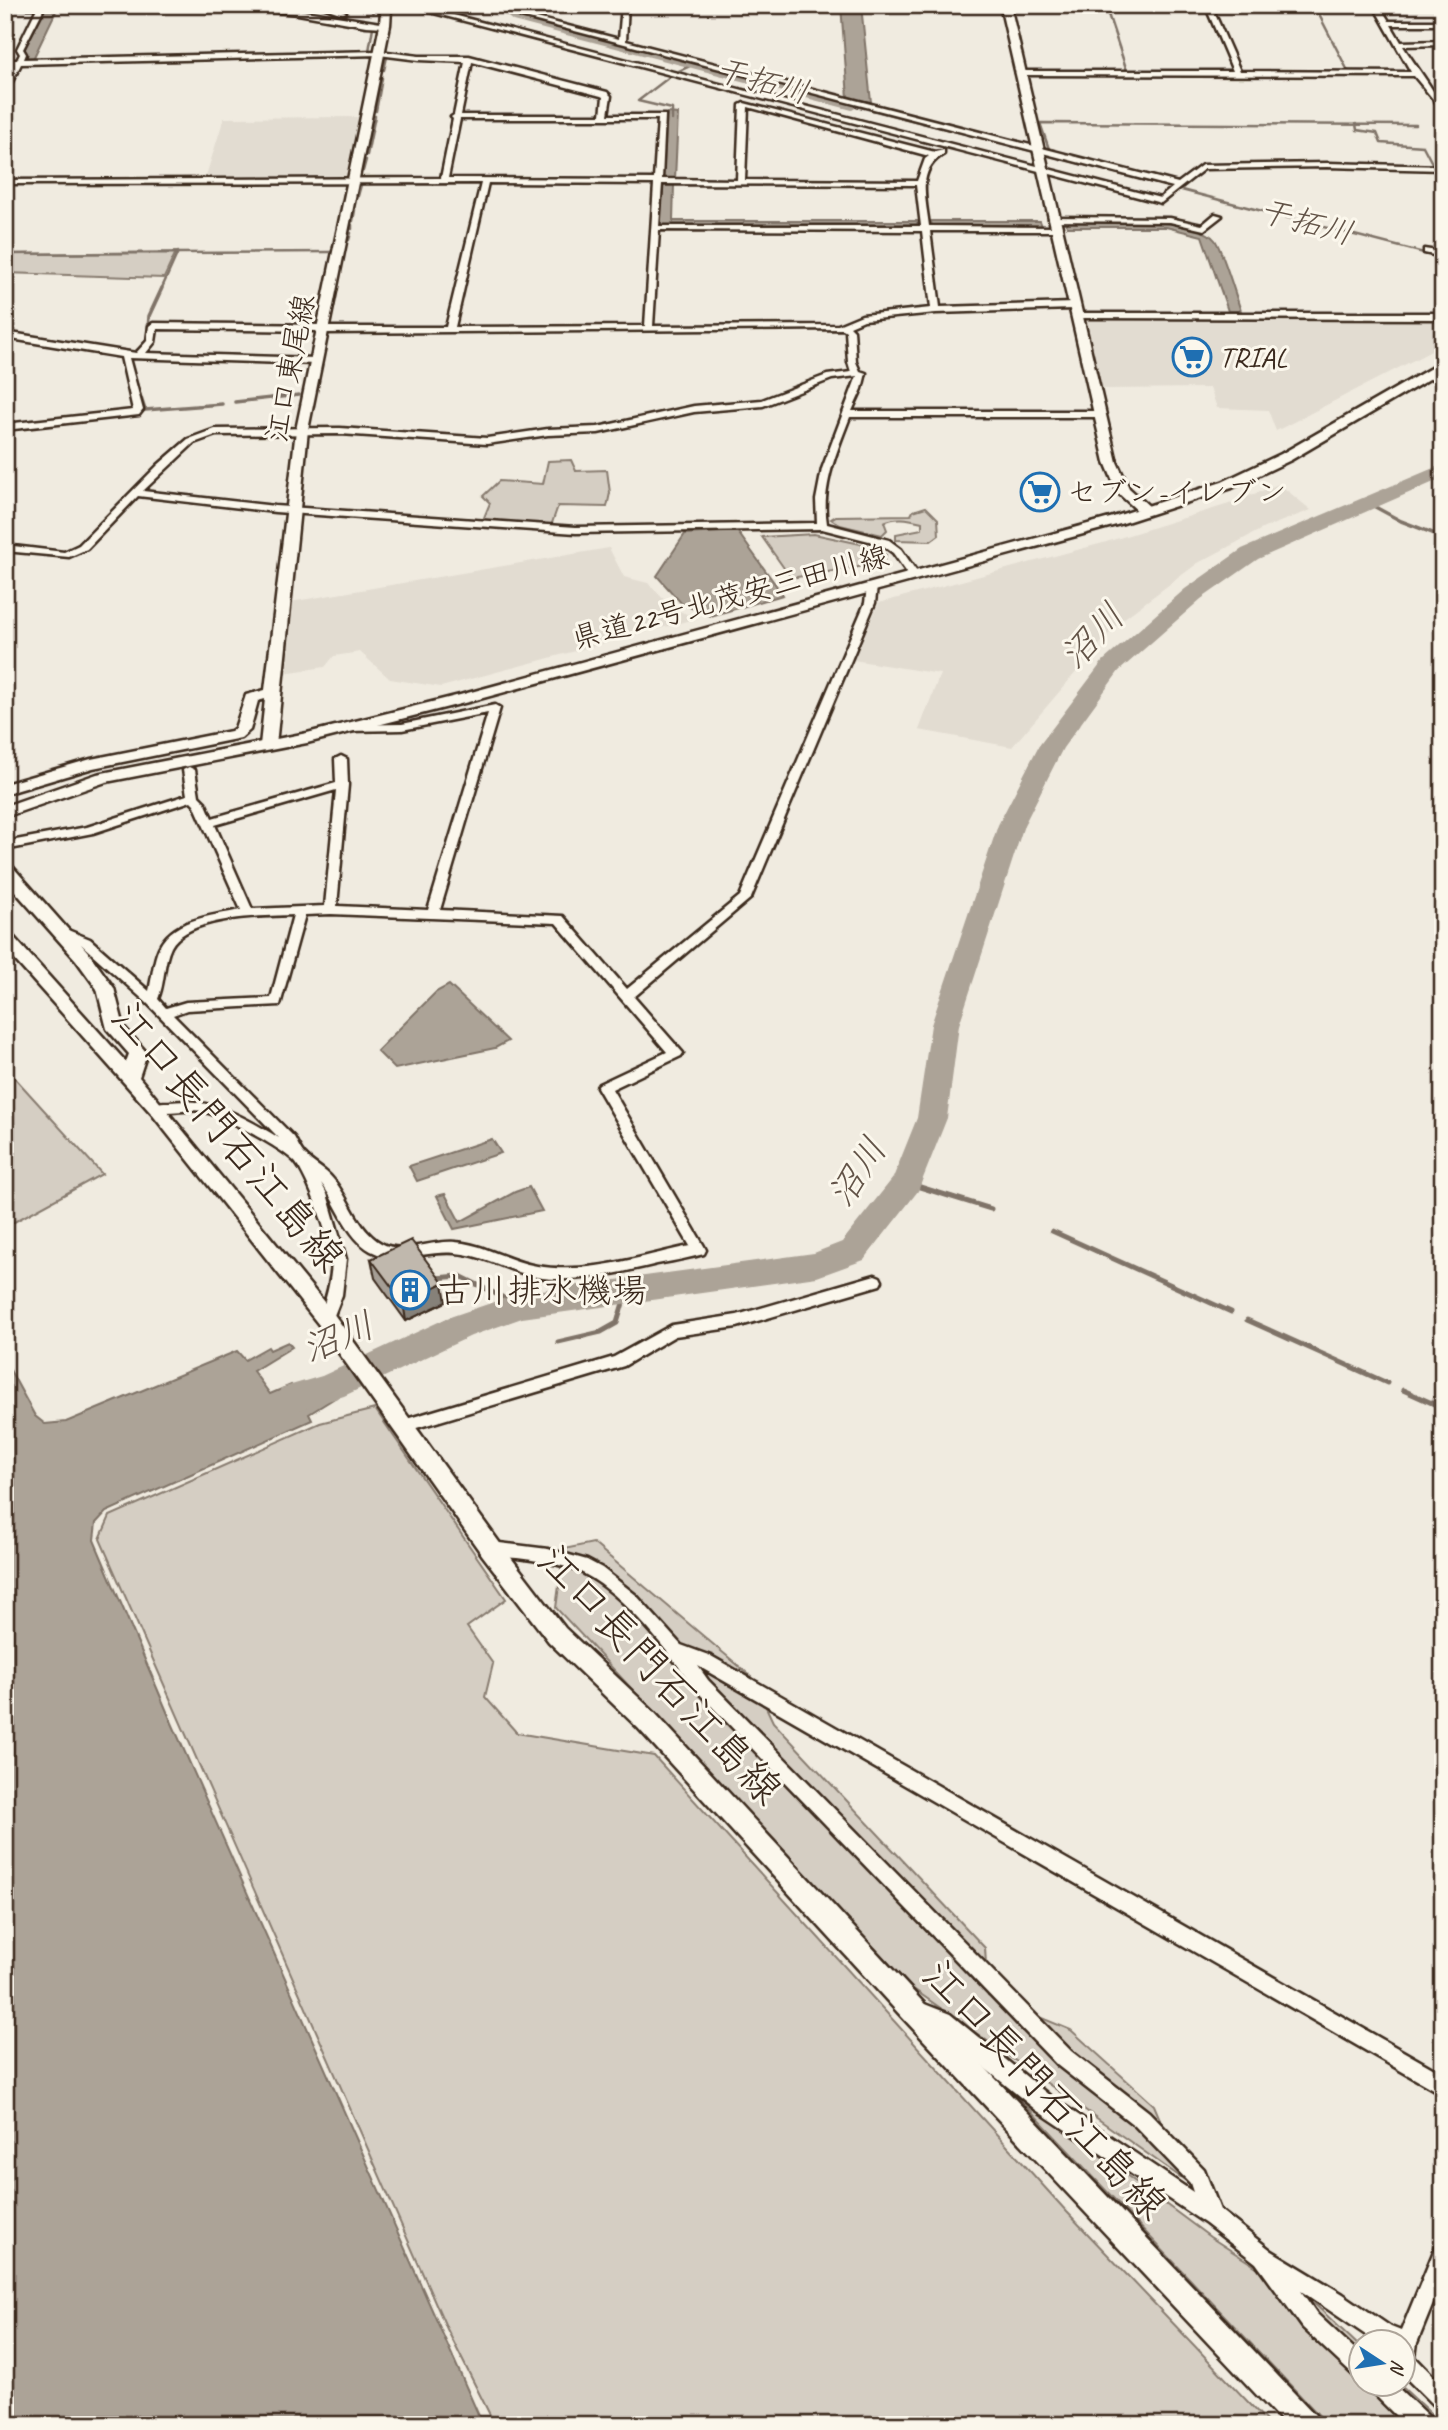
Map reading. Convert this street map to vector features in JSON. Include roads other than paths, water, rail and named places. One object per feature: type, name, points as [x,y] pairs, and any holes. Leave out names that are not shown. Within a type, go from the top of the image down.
[{"type":"main road","points":[[1004,5],[1111,462],[1123,490],[1145,510]]},
{"type":"main road","name":"江口東尾線","points":[[268,745],[302,430],[354,181],[384,15]]},
{"type":"main road","name":"県道22号北茂安三田川線","points":[[5,812],[103,778],[347,728],[872,587],[1227,485],[1286,457],[1443,365]]},
{"type":"main road","points":[[5,789],[109,758],[185,748],[241,732],[251,698],[272,692]]},
{"type":"main road","points":[[5,869],[106,988],[116,1029],[138,1053],[130,1078]]},
{"type":"main road","name":"江口長門石江島線","points":[[5,938],[158,1108],[326,1319],[556,1635],[646,1720],[911,2008],[1305,2425]]},
{"type":"street","points":[[5,6],[220,5],[298,12],[366,24],[384,15]]},
{"type":"street","points":[[319,5],[349,14],[384,15]]},
{"type":"street","points":[[406,5],[1161,201],[1202,167],[1327,164],[1443,167]]},
{"type":"street","points":[[508,5],[523,16],[1038,149],[1176,188]]},
{"type":"street","points":[[622,42],[625,5]]},
{"type":"street","points":[[1208,5],[1238,74]]},
{"type":"street","points":[[1376,5],[1416,75],[1443,109]]},
{"type":"street","points":[[5,88],[23,54],[20,49],[40,7]]},
{"type":"street","points":[[1385,23],[1443,23]]},
{"type":"street","points":[[1398,44],[1443,43]]},
{"type":"street","points":[[5,62],[379,54],[419,58],[469,58],[604,94],[607,96],[604,117]]},
{"type":"street","points":[[444,181],[469,58]]},
{"type":"street","points":[[1020,73],[1416,75]]},
{"type":"street","points":[[741,182],[744,105],[747,104],[936,155]]},
{"type":"street","points":[[455,117],[662,117],[649,328]]},
{"type":"street","points":[[936,310],[920,183],[929,159],[951,146]]},
{"type":"street","points":[[450,328],[458,285],[473,244],[485,181]]},
{"type":"street","points":[[5,183],[920,183]]},
{"type":"street","points":[[655,229],[925,229],[1170,220],[1204,228],[1218,216]]},
{"type":"street","points":[[1427,251],[1443,255]]},
{"type":"street","points":[[138,356],[151,342],[153,326],[323,329],[845,327],[862,318],[936,310],[1443,316]]},
{"type":"street","points":[[845,327],[850,330],[852,362],[856,372]]},
{"type":"street","points":[[5,335],[138,356],[317,361]]},
{"type":"street","points":[[5,427],[136,412],[138,410],[124,359],[126,355]]},
{"type":"street","points":[[5,548],[56,555],[72,553],[83,547],[191,441],[204,435],[302,430],[466,441],[598,429],[694,410],[763,403],[830,377],[862,373],[822,489],[819,517],[822,526]]},
{"type":"street","points":[[846,414],[1099,414]]},
{"type":"street","points":[[136,493],[224,504],[576,530],[822,526],[885,542],[897,551],[914,575]]},
{"type":"street","points":[[627,996],[745,898],[870,603],[872,587]]},
{"type":"street","points":[[347,728],[402,727],[495,708],[433,913]]},
{"type":"street","points":[[331,910],[342,785],[341,759]]},
{"type":"street","points":[[189,771],[193,796],[200,802],[248,913]]},
{"type":"street","points":[[208,823],[342,785]]},
{"type":"street","points":[[5,846],[89,830],[193,796]]},
{"type":"street","points":[[150,1000],[155,992],[164,949],[171,937],[182,929],[248,913],[331,910],[559,919],[676,1053],[604,1087],[699,1250],[577,1273],[548,1273],[519,1268],[470,1249],[449,1247],[400,1253],[379,1249],[365,1240],[326,1180],[299,1159],[223,1113],[182,1105],[158,1108]]},
{"type":"street","points":[[164,1013],[186,1006],[276,1002],[300,912]]},
{"type":"street","points":[[57,929],[86,942],[150,1000],[289,1140],[320,1194],[339,1259],[335,1295],[326,1319]]},
{"type":"street","points":[[403,1426],[619,1362],[672,1331],[737,1321],[875,1281]]},
{"type":"street","points":[[491,1549],[552,1556],[583,1566],[608,1582],[679,1651],[702,1685],[1064,2058],[1142,2119],[1197,2176],[1213,2217]]},
{"type":"street","points":[[679,1651],[705,1661],[1443,2085]]},
{"type":"street","points":[[911,2008],[943,2021],[1043,2103],[1213,2217],[1264,2256],[1374,2328]]},
{"type":"street","points":[[1413,2328],[1443,2253]]},
{"type":"street","points":[[1264,2256],[1311,2321],[1346,2355]]},
{"type":"street","points":[[1416,2373],[1443,2401]]},
{"type":"street","points":[[1392,2398],[1421,2425]]},
{"type":"waterway","points":[[361,5],[369,7],[373,13]]},
{"type":"waterway","name":"干拓川","points":[[499,5],[518,18],[852,105]]},
{"type":"waterway","points":[[1105,5],[1127,71]]},
{"type":"waterway","points":[[1314,5],[1348,71]]},
{"type":"waterway","points":[[369,51],[373,27]]},
{"type":"waterway","points":[[384,70],[387,57]]},
{"type":"waterway","points":[[677,72],[694,64]]},
{"type":"waterway","points":[[672,75],[638,101],[672,109],[672,120]]},
{"type":"waterway","points":[[376,111],[382,78]]},
{"type":"waterway","name":"干拓川","points":[[852,105],[1028,150]]},
{"type":"waterway","points":[[367,155],[375,116]]},
{"type":"waterway","points":[[1049,149],[1040,123],[1356,125]]},
{"type":"waterway","points":[[1356,125],[1416,125]]},
{"type":"waterway","points":[[1356,125],[1357,130],[1377,133],[1381,143],[1423,146],[1433,165],[1443,165]]},
{"type":"waterway","name":"干拓川","points":[[1047,155],[1443,258]]},
{"type":"waterway","points":[[363,171],[366,160]]},
{"type":"waterway","points":[[358,196],[361,185]]},
{"type":"waterway","points":[[353,221],[355,210]]},
{"type":"waterway","points":[[349,240],[351,233]]},
{"type":"waterway","points":[[178,253],[331,252]]},
{"type":"waterway","points":[[5,254],[178,253]]},
{"type":"waterway","points":[[161,290],[178,253]]},
{"type":"waterway","points":[[147,342],[149,316],[162,288]]},
{"type":"waterway","points":[[133,354],[141,347]]},
{"type":"waterway","points":[[131,367],[145,410],[222,404]]},
{"type":"waterway","points":[[235,402],[299,395]]},
{"type":"waterway","name":"沼川","points":[[293,1398],[332,1386],[459,1327],[520,1306],[817,1265],[853,1251],[907,1183],[932,1118],[945,1025],[1011,825],[1051,747],[1111,666],[1193,594],[1250,554],[1443,470]]},
{"type":"waterway","points":[[1366,502],[1401,521],[1443,537]]},
{"type":"waterway","points":[[907,1183],[991,1209]]},
{"type":"waterway","points":[[1052,1231],[1231,1312]]},
{"type":"waterway","points":[[435,1278],[460,1276],[520,1306]]},
{"type":"waterway","points":[[558,1342],[601,1332],[617,1323],[626,1293]]},
{"type":"waterway","points":[[1247,1320],[1387,1383]]},
{"type":"waterway","points":[[1403,1390],[1443,1408]]},
{"type":"place","name":"TRIAL","points":[[1192,357]]},
{"type":"place","name":"セブン-イレブン","points":[[1040,492]]},
{"type":"place","name":"古川排水機場","points":[[410,1290]]}]
